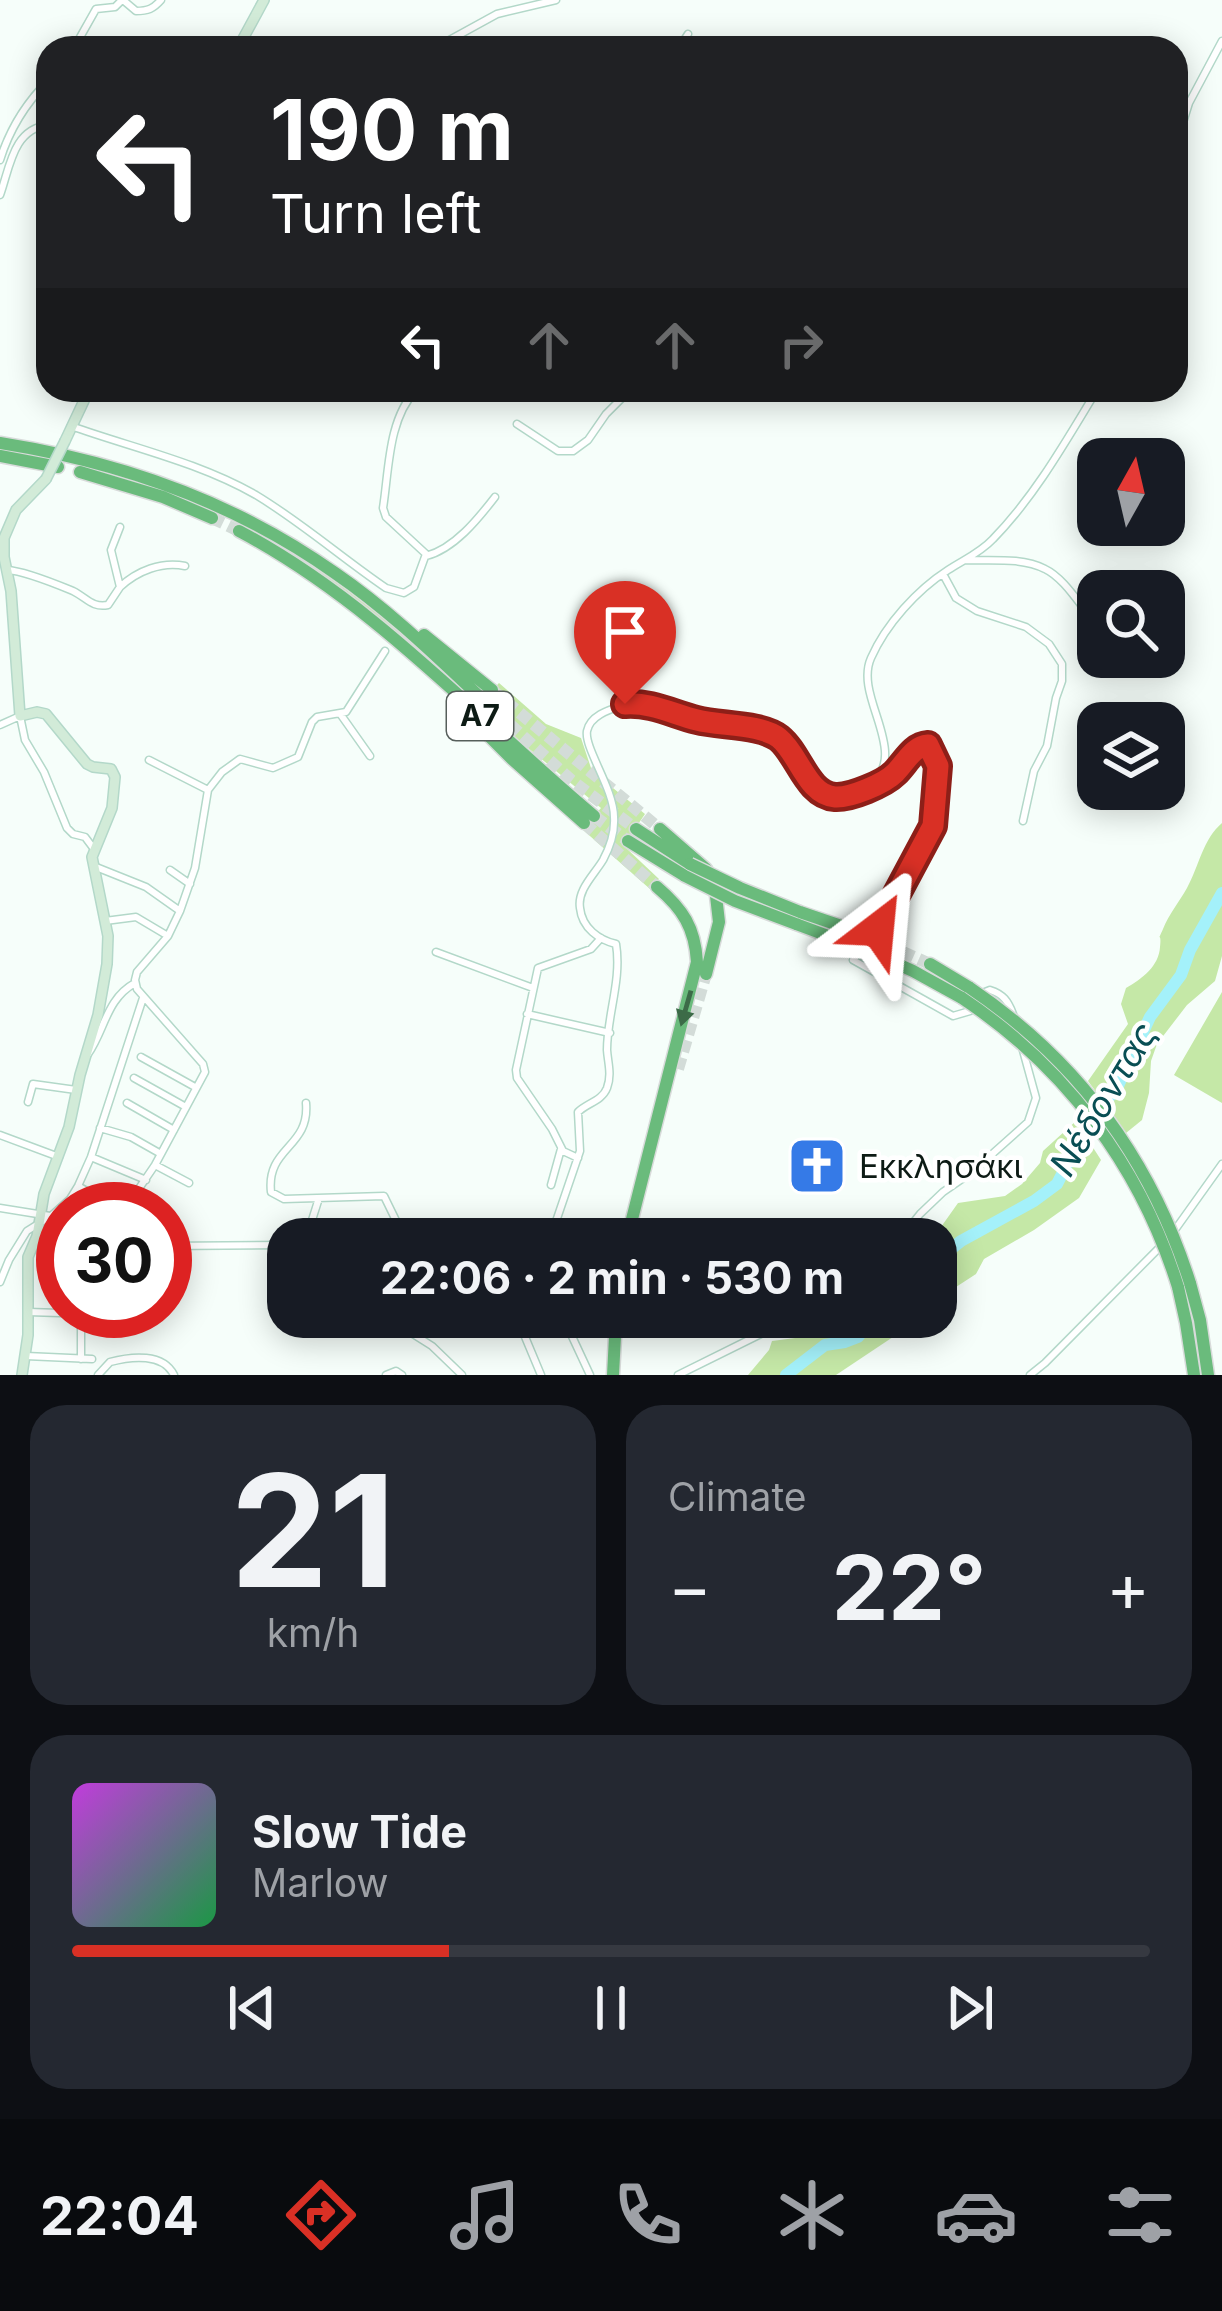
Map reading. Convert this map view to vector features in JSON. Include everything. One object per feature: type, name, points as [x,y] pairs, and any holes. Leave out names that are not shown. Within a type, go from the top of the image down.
[{"type":"highway","name":"Α7","points":[[0,443],[98,463],[195,496],[290,544],[354,586],[488,695]]},
{"type":"highway","points":[[0,456],[58,467]]},
{"type":"highway","points":[[80,472],[163,497],[212,518]]},
{"type":"highway","points":[[239,531],[368,614],[512,759],[589,819]]},
{"type":"highway","points":[[661,829],[700,863],[715,884],[719,922],[706,974]]},
{"type":"highway","points":[[632,835],[688,870],[740,888],[839,940]]},
{"type":"highway","points":[[632,1218],[697,962],[686,915],[657,887]]},
{"type":"highway","points":[[798,918],[853,931]]},
{"type":"highway","points":[[873,953],[966,993]]},
{"type":"highway","points":[[930,964],[1030,1051],[1101,1130],[1144,1202],[1200,1320],[1208,1375]]},
{"type":"highway","points":[[648,1152],[678,1069]]},
{"type":"highway","points":[[1184,1285],[1194,1375]]},
{"type":"highway","points":[[610,1375],[615,1338]]},
{"type":"street","points":[[81,36],[96,9],[115,7],[123,0],[136,11],[150,10],[161,0]]},
{"type":"street","points":[[245,36],[265,0]]},
{"type":"street","points":[[457,36],[496,14],[556,0]]},
{"type":"street","points":[[1188,106],[1222,41]]},
{"type":"street","points":[[0,160],[17,118],[36,93]]},
{"type":"street","points":[[0,195],[20,142],[36,126]]},
{"type":"street","points":[[83,402],[46,479],[11,519],[3,548],[25,740],[67,828],[85,837],[94,849]]},
{"type":"street","points":[[406,402],[398,419],[383,508],[386,518],[426,556]]},
{"type":"street","points":[[517,424],[558,451],[573,451],[588,440],[618,402]]},
{"type":"street","points":[[1087,402],[1087,407]]},
{"type":"street","points":[[870,786],[879,776],[884,753],[866,682],[868,665],[893,622],[943,574],[992,541],[1072,434],[1090,402]]},
{"type":"street","points":[[71,426],[168,456],[236,485],[392,591],[413,588],[426,556],[441,550],[474,522],[495,497]]},
{"type":"street","points":[[120,527],[111,550],[120,587]]},
{"type":"street","points":[[965,560],[1045,568],[1077,602]]},
{"type":"street","points":[[7,570],[76,592],[100,607],[112,602],[133,576],[172,564],[185,566]]},
{"type":"street","points":[[943,574],[956,598],[977,611],[1026,627],[1049,644],[1062,664],[1047,746],[1034,771],[1023,821]]},
{"type":"street","points":[[91,1157],[146,1180],[205,1067],[135,983],[137,972],[168,936],[181,911],[208,790],[240,759],[273,768],[293,760],[302,752],[312,722],[317,717],[341,715],[350,707],[385,651]]},
{"type":"street","points":[[558,1218],[581,1147],[578,1112],[606,1090],[619,958],[616,944],[589,929],[580,910],[581,896],[608,850],[614,818],[587,731],[592,720],[625,704],[775,735],[824,795],[842,797],[892,776],[923,743],[936,759],[930,835],[884,919],[853,960],[949,1015],[970,1011],[985,992],[1000,994],[1013,1014],[1036,1099],[1020,1132],[917,1218]]},
{"type":"street","points":[[0,725],[20,716],[46,714],[87,764],[114,772],[109,820],[94,849],[93,866],[109,939],[107,964],[69,1127],[49,1182]]},
{"type":"street","points":[[341,715],[370,756]]},
{"type":"street","points":[[149,760],[208,790]]},
{"type":"street","points":[[93,866],[146,887],[181,911]]},
{"type":"street","points":[[170,870],[190,884]]},
{"type":"street","points":[[106,921],[136,917],[168,936]]},
{"type":"street","points":[[578,1158],[562,1149],[516,1077],[539,967],[589,950],[601,938]]},
{"type":"street","points":[[436,952],[533,988]]},
{"type":"street","points":[[130,965],[137,972]]},
{"type":"street","points":[[85,1056],[93,1049],[110,1008],[135,983]]},
{"type":"street","points":[[80,1182],[144,997]]},
{"type":"street","points":[[527,1014],[610,1033]]},
{"type":"street","points":[[140,1057],[196,1088]]},
{"type":"street","points":[[134,1078],[186,1107]]},
{"type":"street","points":[[28,1102],[33,1084],[76,1090]]},
{"type":"street","points":[[127,1103],[174,1130]]},
{"type":"street","points":[[306,1103],[305,1128],[276,1161],[272,1194],[281,1198],[384,1196],[395,1218]]},
{"type":"street","points":[[100,1128],[131,1137],[161,1154]]},
{"type":"street","points":[[0,1136],[59,1157]]},
{"type":"street","points":[[551,1184],[562,1149]]},
{"type":"street","points":[[1030,1375],[1166,1241],[1222,1164]]},
{"type":"street","points":[[155,1165],[187,1182]]},
{"type":"street","points":[[313,1218],[319,1198]]},
{"type":"street","points":[[0,1208],[36,1216]]},
{"type":"street","points":[[0,1282],[16,1248],[36,1223]]},
{"type":"street","points":[[22,1375],[27,1262],[36,1237]]},
{"type":"street","points":[[192,1246],[267,1245]]},
{"type":"street","points":[[28,1312],[36,1312]]},
{"type":"street","points":[[80,1338],[80,1359]]},
{"type":"street","points":[[419,1338],[462,1375]]},
{"type":"street","points":[[525,1338],[541,1375]]},
{"type":"street","points":[[573,1338],[590,1375]]},
{"type":"street","points":[[678,1375],[753,1338]]},
{"type":"street","points":[[26,1356],[92,1359]]},
{"type":"street","points":[[98,1375],[110,1362],[140,1358],[164,1362],[175,1375]]},
{"type":"street","points":[[386,1375],[397,1371],[402,1375]]},
{"type":"green space","points":[[242,523],[367,605],[480,703],[499,683],[546,724],[581,738],[592,771],[645,814],[632,833],[709,877],[846,933],[845,937],[734,893],[630,837],[624,846],[659,879],[650,889],[582,829],[601,808],[350,594],[240,526]]},
{"type":"green space","points":[[1222,823],[1222,956],[1215,981],[1187,1005],[1157,1044],[1142,1120],[1126,1133],[1088,1081],[1128,1024],[1121,1004],[1126,988],[1157,960],[1165,924]]},
{"type":"green space","points":[[1222,992],[1222,1103],[1174,1075]]},
{"type":"green space","points":[[1076,1121],[1101,1160],[1079,1198],[984,1259],[976,1274],[957,1286],[957,1218],[947,1218],[958,1203],[1005,1196],[1040,1163],[1043,1151]]},
{"type":"green space","points":[[892,1338],[836,1375],[748,1375],[772,1341]]},
{"type":"waterway","name":"Νέδoντας","points":[[957,1244],[1057,1184],[1090,1120],[1117,1088],[1150,1017],[1181,975],[1222,893]]},
{"type":"waterway","name":"Νέδoντας","points":[[786,1375],[825,1345],[855,1338]]},
{"type":"tunnel","points":[[212,518],[239,531]]},
{"type":"tunnel","points":[[492,690],[660,829]]},
{"type":"tunnel","points":[[483,700],[571,780],[636,829]]},
{"type":"tunnel","points":[[594,816],[628,841]]},
{"type":"tunnel","points":[[584,823],[657,887]]},
{"type":"tunnel","points":[[853,930],[930,964]]},
{"type":"tunnel","points":[[839,940],[873,953]]},
{"type":"tunnel","points":[[678,1069],[706,974]]},
{"type":"place","name":"Εκκλησάκι","points":[[817,1166]]},
{"type":"route","points":[[625,704],[775,735],[816,788],[832,797],[855,794],[886,780],[919,746],[928,745],[938,766],[933,826],[878,929]]}]
